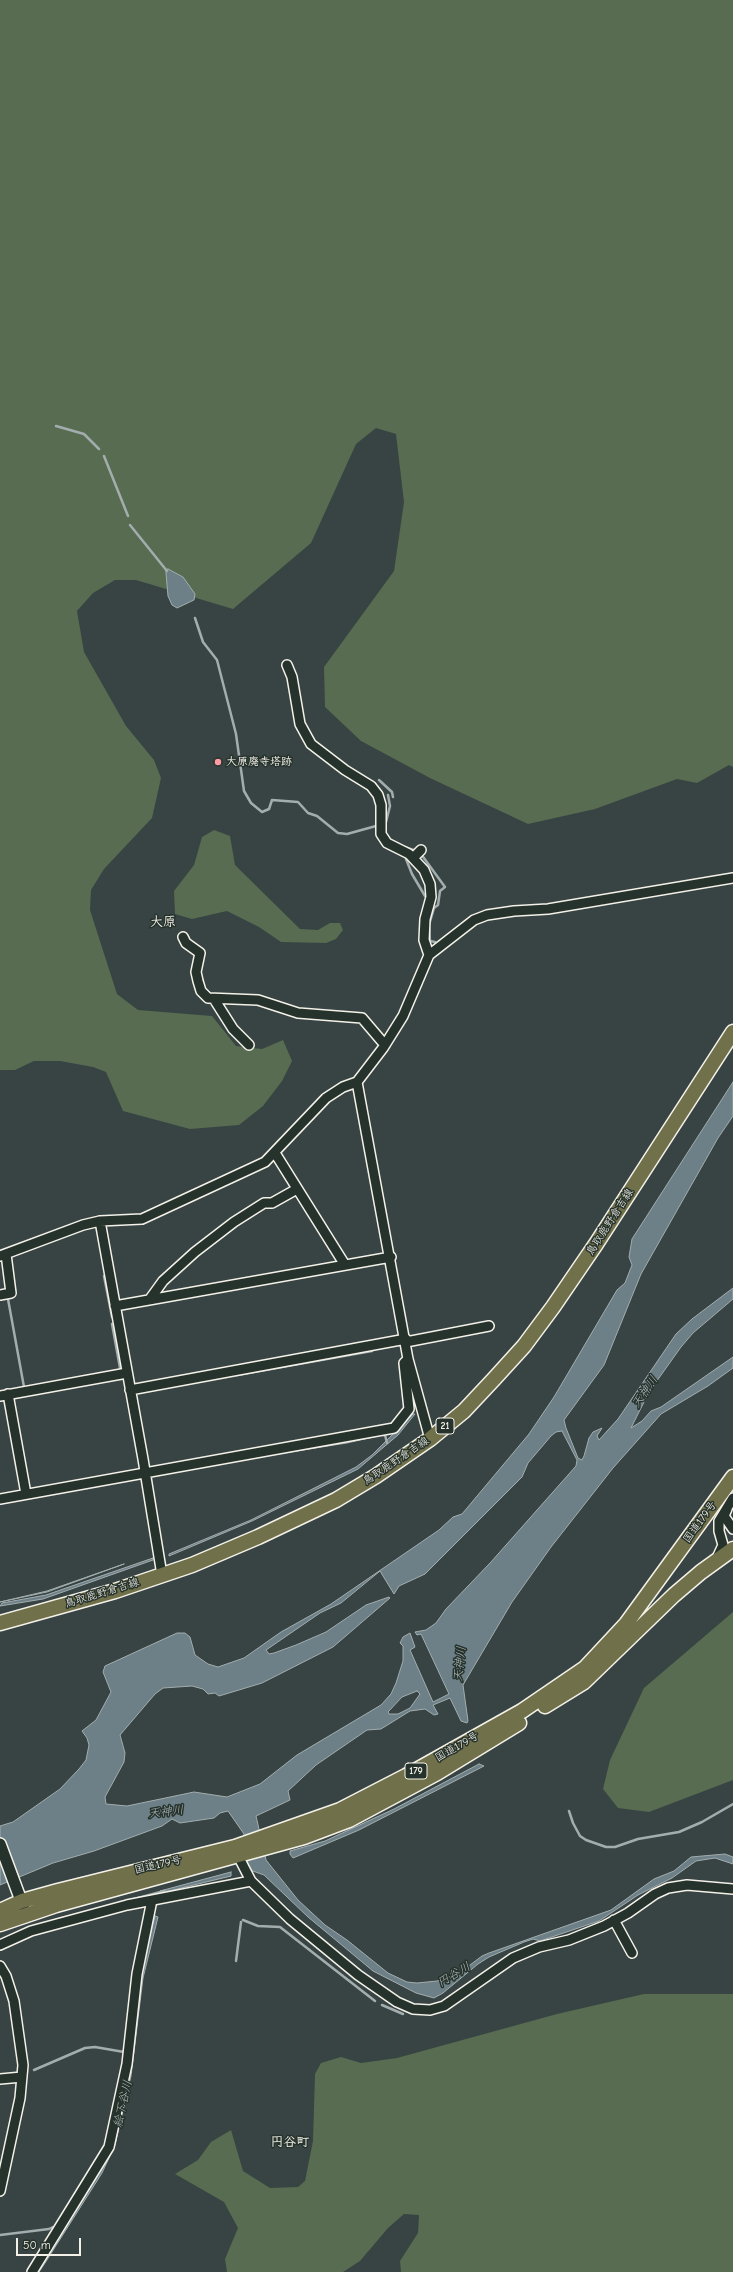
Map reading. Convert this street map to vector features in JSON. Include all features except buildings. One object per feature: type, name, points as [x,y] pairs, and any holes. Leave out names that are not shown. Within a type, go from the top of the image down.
[{"type":"main road","name":"鳥取鹿野倉吉線","points":[[0,1623],[115,1591],[192,1565],[258,1537],[336,1500],[376,1476],[430,1439],[464,1411],[524,1346],[596,1244],[733,1032]]},
{"type":"main road","name":"国道179号","points":[[236,1852],[340,1810],[406,1776],[522,1710],[585,1668],[626,1624],[733,1477]]},
{"type":"main road","name":"国道179号","points":[[0,1911],[24,1908],[129,1872],[304,1838],[349,1820],[437,1773],[584,1682],[631,1639],[651,1616],[716,1561],[733,1549]]},
{"type":"main road","name":"国道179号","points":[[0,1924],[24,1908]]},
{"type":"street","points":[[287,665],[292,677],[300,724],[311,744],[345,770],[371,786],[378,795],[381,805],[381,834],[387,843],[409,854],[424,870],[430,884],[431,897],[425,919],[424,940],[429,955]]},
{"type":"street","points":[[413,858],[421,850]]},
{"type":"street","points":[[0,1295],[11,1293],[3,1255],[83,1225],[100,1221],[142,1219],[254,1167],[275,1153],[326,1098],[343,1087],[357,1082],[385,1045],[403,1016],[429,955],[474,920],[487,915],[548,908],[733,878]]},
{"type":"street","points":[[183,937],[186,943],[200,953],[196,972],[201,991],[208,998],[258,1000],[298,1013],[362,1018],[385,1045]]},
{"type":"street","points":[[214,999],[233,1029],[249,1045]]},
{"type":"street","points":[[357,1082],[406,1341],[408,1359],[430,1439]]},
{"type":"street","points":[[275,1153],[345,1265]]},
{"type":"street","points":[[150,1299],[163,1281],[234,1222],[264,1202],[272,1203],[297,1188]]},
{"type":"street","points":[[100,1221],[146,1473],[162,1575]]},
{"type":"street","points":[[115,1306],[390,1257]]},
{"type":"street","points":[[130,1390],[489,1326]]},
{"type":"street","points":[[0,1499],[394,1428],[409,1409],[404,1363],[408,1359]]},
{"type":"street","points":[[26,1494],[4,1395],[127,1373]]},
{"type":"street","points":[[731,1501],[724,1516],[733,1529]]},
{"type":"street","points":[[716,1561],[723,1545],[719,1531],[719,1521],[731,1501]]},
{"type":"street","points":[[0,1844],[24,1908]]},
{"type":"street","points":[[236,1852],[251,1881],[319,1944],[397,2002],[413,2009],[430,2010],[444,2006],[513,1958],[539,1947],[569,1940],[614,1920],[655,1894],[668,1888],[687,1886],[733,1889]]},
{"type":"street","points":[[0,1944],[31,1931],[69,1920],[152,1900],[251,1881]]},
{"type":"street","points":[[32,2272],[109,2147],[127,2064],[137,1974],[152,1900]]},
{"type":"street","points":[[614,1920],[632,1953]]},
{"type":"street","points":[[0,1966],[6,1976],[14,2001],[21,2042],[22,2078],[11,2148],[0,2191]]},
{"type":"street","points":[[0,2079],[22,2078]]},
{"type":"green space","points":[[0,0],[733,0],[733,767],[729,765],[697,783],[677,779],[595,809],[528,824],[430,778],[361,741],[325,707],[324,667],[394,571],[404,502],[396,434],[376,428],[356,444],[311,543],[233,609],[136,580],[115,580],[93,593],[77,611],[84,652],[126,726],[154,760],[161,778],[152,818],[104,869],[91,890],[90,910],[117,994],[138,1010],[212,1016],[236,1046],[262,1049],[283,1040],[292,1061],[282,1081],[263,1106],[239,1125],[190,1129],[123,1111],[106,1072],[93,1067],[60,1061],[34,1061],[15,1070],[0,1070]]},
{"type":"green space","points":[[214,830],[230,836],[235,865],[300,929],[318,930],[330,923],[340,923],[343,930],[336,939],[326,943],[281,942],[259,927],[227,911],[192,919],[175,914],[174,891],[194,865],[202,837]]},
{"type":"green space","points":[[733,1612],[733,1780],[649,1812],[618,1808],[603,1789],[610,1760],[644,1688]]},
{"type":"green space","points":[[644,1994],[733,1994],[733,2272],[401,2272],[400,2261],[418,2233],[419,2215],[404,2214],[388,2228],[360,2261],[343,2272],[227,2272],[225,2259],[238,2228],[224,2202],[175,2174],[198,2160],[211,2142],[231,2130],[243,2171],[270,2188],[298,2187],[305,2181],[313,2141],[315,2074],[321,2063],[341,2057],[361,2063],[397,2058],[557,2014]]},
{"type":"water","points":[[168,569],[183,577],[195,594],[194,600],[177,608],[172,605],[168,596],[166,570]]},
{"type":"water","name":"天神川","points":[[733,1082],[733,1116],[718,1138],[641,1274],[604,1365],[564,1420],[578,1458],[582,1460],[589,1438],[593,1432],[602,1428],[597,1436],[599,1440],[618,1419],[676,1334],[692,1319],[733,1288],[733,1299],[693,1333],[681,1347],[649,1392],[631,1428],[642,1421],[651,1411],[661,1407],[733,1357],[733,1368],[708,1386],[661,1414],[613,1468],[551,1547],[512,1602],[463,1685],[468,1721],[467,1723],[461,1721],[450,1698],[433,1705],[438,1714],[434,1715],[425,1709],[410,1711],[381,1729],[367,1730],[316,1765],[288,1791],[290,1800],[256,1816],[266,1860],[298,1900],[325,1925],[347,1940],[388,1973],[407,1982],[417,1983],[437,1981],[458,1974],[482,1956],[489,1953],[611,1910],[654,1879],[674,1871],[691,1857],[725,1854],[733,1857],[733,1864],[715,1858],[696,1861],[672,1878],[638,1895],[599,1921],[540,1941],[533,1939],[489,1957],[478,1964],[443,1993],[434,1998],[416,1993],[373,1971],[308,1917],[264,1875],[250,1870],[247,1866],[244,1834],[228,1811],[220,1813],[214,1818],[180,1823],[172,1819],[162,1826],[94,1851],[53,1863],[0,1885],[0,1826],[13,1822],[60,1789],[86,1760],[89,1745],[87,1738],[82,1731],[96,1720],[111,1692],[103,1672],[105,1666],[177,1633],[185,1633],[190,1637],[195,1655],[208,1664],[218,1667],[244,1658],[281,1632],[331,1604],[439,1530],[453,1517],[462,1514],[529,1434],[554,1397],[617,1290],[625,1283],[632,1265],[629,1257],[632,1239]],"holes":[[[562,1431],[577,1460],[576,1466],[491,1562],[446,1609],[436,1623],[426,1630],[415,1632],[417,1635],[421,1634],[449,1694],[433,1702],[410,1650],[415,1647],[410,1633],[403,1637],[400,1643],[403,1646],[403,1661],[396,1683],[391,1694],[381,1705],[297,1755],[260,1784],[227,1797],[194,1792],[127,1806],[106,1804],[105,1797],[124,1762],[125,1753],[120,1735],[155,1694],[163,1688],[192,1686],[203,1689],[208,1694],[215,1693],[219,1696],[262,1683],[333,1647],[390,1598],[389,1597],[366,1605],[326,1632],[296,1645],[269,1654],[266,1650],[320,1613],[341,1603],[380,1571],[394,1594],[399,1586],[425,1574],[522,1477],[528,1463],[551,1436],[556,1432]],[[417,1691],[420,1694],[410,1708],[398,1714],[389,1714],[388,1712],[402,1697]]]},
{"type":"water","points":[[413,1414],[415,1414],[398,1435],[358,1469],[252,1521],[169,1556],[169,1554],[251,1520],[356,1467],[372,1455]]},
{"type":"water","points":[[386,1434],[347,1443],[202,1466],[345,1442]]},
{"type":"water","points":[[153,1558],[153,1560],[43,1599],[0,1606],[2,1603],[46,1595]]},
{"type":"water","points":[[124,1564],[47,1592],[0,1602],[47,1591]]},
{"type":"water","points":[[479,1764],[484,1766],[359,1830],[293,1858],[290,1854],[290,1851],[325,1841],[394,1809]]},
{"type":"water","points":[[231,1872],[231,1876],[169,1891],[160,1891]]},
{"type":"water","name":"絵下谷川","points":[[155,1916],[158,1917],[143,1978],[131,2076],[115,2145],[102,2173],[39,2272],[36,2272],[105,2162],[140,1974]]},
{"type":"waterway","points":[[56,426],[84,434],[99,449]]},
{"type":"waterway","points":[[104,456],[128,516]]},
{"type":"waterway","points":[[130,525],[167,571]]},
{"type":"waterway","points":[[195,618],[203,642],[217,660],[236,734],[244,791],[251,803],[262,812],[269,809],[272,800],[298,802],[308,813],[317,816],[338,833],[347,834],[376,826]]},
{"type":"waterway","points":[[379,780],[392,792],[393,797]]},
{"type":"waterway","points":[[385,826],[390,806],[388,795]]},
{"type":"waterway","points":[[405,847],[416,851]]},
{"type":"waterway","points":[[421,854],[445,887],[440,891],[438,905],[434,908],[429,925],[430,941],[435,942]]},
{"type":"waterway","points":[[406,859],[412,874],[425,896]]},
{"type":"waterway","points":[[104,1276],[112,1317]]},
{"type":"waterway","points":[[8,1299],[24,1387]]},
{"type":"waterway","points":[[112,1324],[120,1368]]},
{"type":"waterway","points":[[237,1375],[372,1351]]},
{"type":"waterway","points":[[383,1435],[385,1435],[387,1443]]},
{"type":"waterway","points":[[569,1811],[580,1836],[586,1840],[606,1847],[615,1847],[638,1839],[679,1832],[702,1822],[733,1804]]},
{"type":"waterway","points":[[82,1913],[164,1891]]},
{"type":"waterway","points":[[243,1920],[258,1926],[280,1927],[375,2001]]},
{"type":"waterway","points":[[236,1961],[241,1922]]},
{"type":"waterway","points":[[382,2005],[403,2014]]},
{"type":"waterway","points":[[34,2070],[85,2048],[95,2047],[124,2052]]},
{"type":"waterway","points":[[0,2235],[49,2229],[53,2227]]},
{"type":"place","name":"大原廃寺塔跡","points":[[218,762]]},
{"type":"district","name":"大原","points":[[163,922]]},
{"type":"district","name":"円谷町","points":[[290,2142]]},
{"type":"water label","name":"円谷川","points":[[454,1975]]}]
